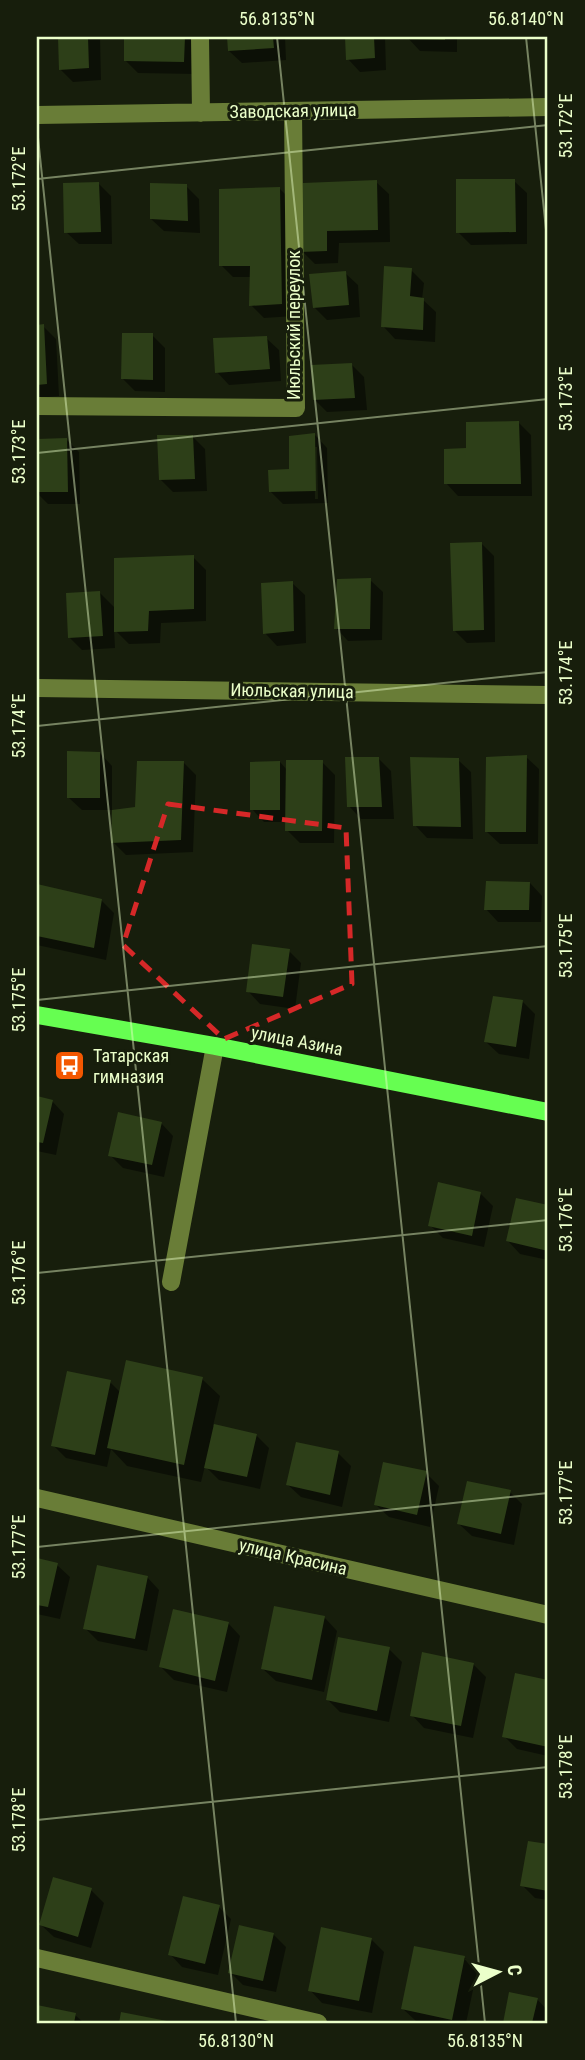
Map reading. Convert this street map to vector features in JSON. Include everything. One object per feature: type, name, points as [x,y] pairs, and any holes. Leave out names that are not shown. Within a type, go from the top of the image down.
[{"type":"main road","name":"улица Азина","points":[[37,1015],[215,1046],[548,1112]]},
{"type":"street","points":[[200,37],[201,113]]},
{"type":"street","name":"Заводская улица","points":[[37,115],[548,107]]},
{"type":"street","name":"Июльский переулок","points":[[37,406],[296,408],[293,111]]},
{"type":"street","name":"Июльская улица","points":[[37,688],[548,695]]},
{"type":"street","points":[[171,1282],[215,1046]]},
{"type":"street","name":"улица Красина","points":[[37,1499],[548,1615]]},
{"type":"street","points":[[37,1958],[318,2023]]},
{"type":"highlighted area","points":[[168,804],[346,828],[352,984],[224,1039],[123,945]]},
{"type":"building","points":[[58,37],[88,37],[89,68],[59,70]]},
{"type":"building","points":[[124,37],[185,37],[184,62],[124,61]]},
{"type":"building","points":[[227,37],[273,37],[274,48],[228,51]]},
{"type":"building","points":[[345,37],[374,37],[375,58],[346,60]]},
{"type":"building","points":[[445,37],[445,40],[403,39]]},
{"type":"building","points":[[456,179],[515,179],[516,232],[456,233]]},
{"type":"building","points":[[377,180],[378,230],[327,231],[327,251],[300,252],[303,183]]},
{"type":"building","points":[[99,182],[101,232],[64,233],[63,183]]},
{"type":"building","points":[[150,183],[187,184],[188,221],[150,219]]},
{"type":"building","points":[[280,187],[282,304],[249,306],[250,266],[219,266],[219,189]]},
{"type":"building","points":[[384,266],[412,268],[410,296],[424,298],[423,330],[381,327]]},
{"type":"building","points":[[346,271],[349,305],[313,308],[309,274]]},
{"type":"building","points":[[44,324],[47,384],[37,385],[37,325]]},
{"type":"building","points":[[122,333],[153,333],[153,380],[121,379]]},
{"type":"building","points":[[267,336],[270,369],[215,373],[213,338]]},
{"type":"building","points":[[352,363],[355,398],[313,400],[311,365]]},
{"type":"building","points":[[519,421],[521,484],[444,484],[444,449],[466,448],[466,422]]},
{"type":"building","points":[[315,433],[316,491],[269,492],[268,470],[289,469],[289,436]]},
{"type":"building","points":[[157,435],[193,435],[195,479],[159,480]]},
{"type":"building","points":[[67,438],[68,492],[37,492],[37,439]]},
{"type":"building","points":[[482,542],[484,630],[453,631],[450,543]]},
{"type":"building","points":[[194,555],[194,609],[149,611],[148,631],[114,632],[114,558]]},
{"type":"building","points":[[371,578],[370,629],[334,629],[337,579]]},
{"type":"building","points":[[293,581],[294,631],[263,634],[261,583]]},
{"type":"building","points":[[100,591],[103,636],[68,638],[66,593]]},
{"type":"building","points":[[67,751],[100,752],[100,798],[67,798]]},
{"type":"building","points":[[527,755],[526,832],[485,832],[486,757]]},
{"type":"building","points":[[345,757],[379,757],[382,807],[347,807]]},
{"type":"building","points":[[410,757],[459,758],[461,827],[413,826]]},
{"type":"building","points":[[286,760],[323,760],[322,831],[285,831]]},
{"type":"building","points":[[137,761],[184,761],[181,840],[111,843],[112,810],[135,807]]},
{"type":"building","points":[[280,761],[280,810],[250,810],[250,762]]},
{"type":"building","points":[[486,881],[530,882],[529,910],[484,910]]},
{"type":"building","points":[[37,884],[102,899],[94,948],[37,936]]},
{"type":"building","points":[[252,944],[290,949],[283,997],[246,992]]},
{"type":"building","points":[[493,996],[523,1000],[516,1047],[484,1042]]},
{"type":"building","points":[[37,1096],[53,1100],[43,1143],[37,1142]]},
{"type":"building","points":[[118,1112],[162,1122],[152,1165],[108,1156]]},
{"type":"building","points":[[438,1182],[481,1192],[472,1236],[428,1226]]},
{"type":"building","points":[[516,1198],[548,1205],[548,1251],[506,1241]]},
{"type":"building","points":[[126,1360],[203,1377],[184,1465],[107,1448]]},
{"type":"building","points":[[67,1371],[111,1380],[95,1455],[51,1446]]},
{"type":"building","points":[[214,1424],[257,1434],[247,1477],[204,1468]]},
{"type":"building","points":[[296,1442],[339,1451],[330,1495],[286,1485]]},
{"type":"building","points":[[383,1462],[427,1471],[417,1515],[374,1505]]},
{"type":"building","points":[[467,1481],[511,1490],[501,1534],[457,1524]]},
{"type":"building","points":[[37,1558],[58,1563],[48,1607],[37,1605]]},
{"type":"building","points":[[97,1565],[148,1576],[135,1639],[83,1629]]},
{"type":"building","points":[[274,1606],[325,1616],[312,1680],[261,1669]]},
{"type":"building","points":[[173,1609],[229,1622],[215,1681],[159,1667]]},
{"type":"building","points":[[338,1637],[390,1647],[377,1711],[326,1700]]},
{"type":"building","points":[[422,1652],[474,1663],[461,1726],[410,1716]]},
{"type":"building","points":[[515,1673],[548,1680],[548,1747],[502,1737]]},
{"type":"building","points":[[528,1841],[548,1844],[548,1891],[520,1886]]},
{"type":"building","points":[[53,1877],[92,1888],[78,1937],[39,1925]]},
{"type":"building","points":[[183,1896],[220,1905],[205,1964],[168,1955]]},
{"type":"building","points":[[239,1925],[274,1933],[263,1981],[228,1973]]},
{"type":"building","points":[[321,1927],[372,1938],[359,2001],[308,1991]]},
{"type":"building","points":[[414,1946],[465,1956],[452,2020],[401,2009]]},
{"type":"building","points":[[509,1992],[538,1998],[532,2023],[503,2023]]},
{"type":"building","points":[[37,2005],[76,2013],[74,2023],[37,2023]]},
{"type":"building","points":[[121,2012],[172,2022],[172,2023],[119,2023]]},
{"type":"place","name":"Татарская гимназия","points":[[70,1066]]}]
